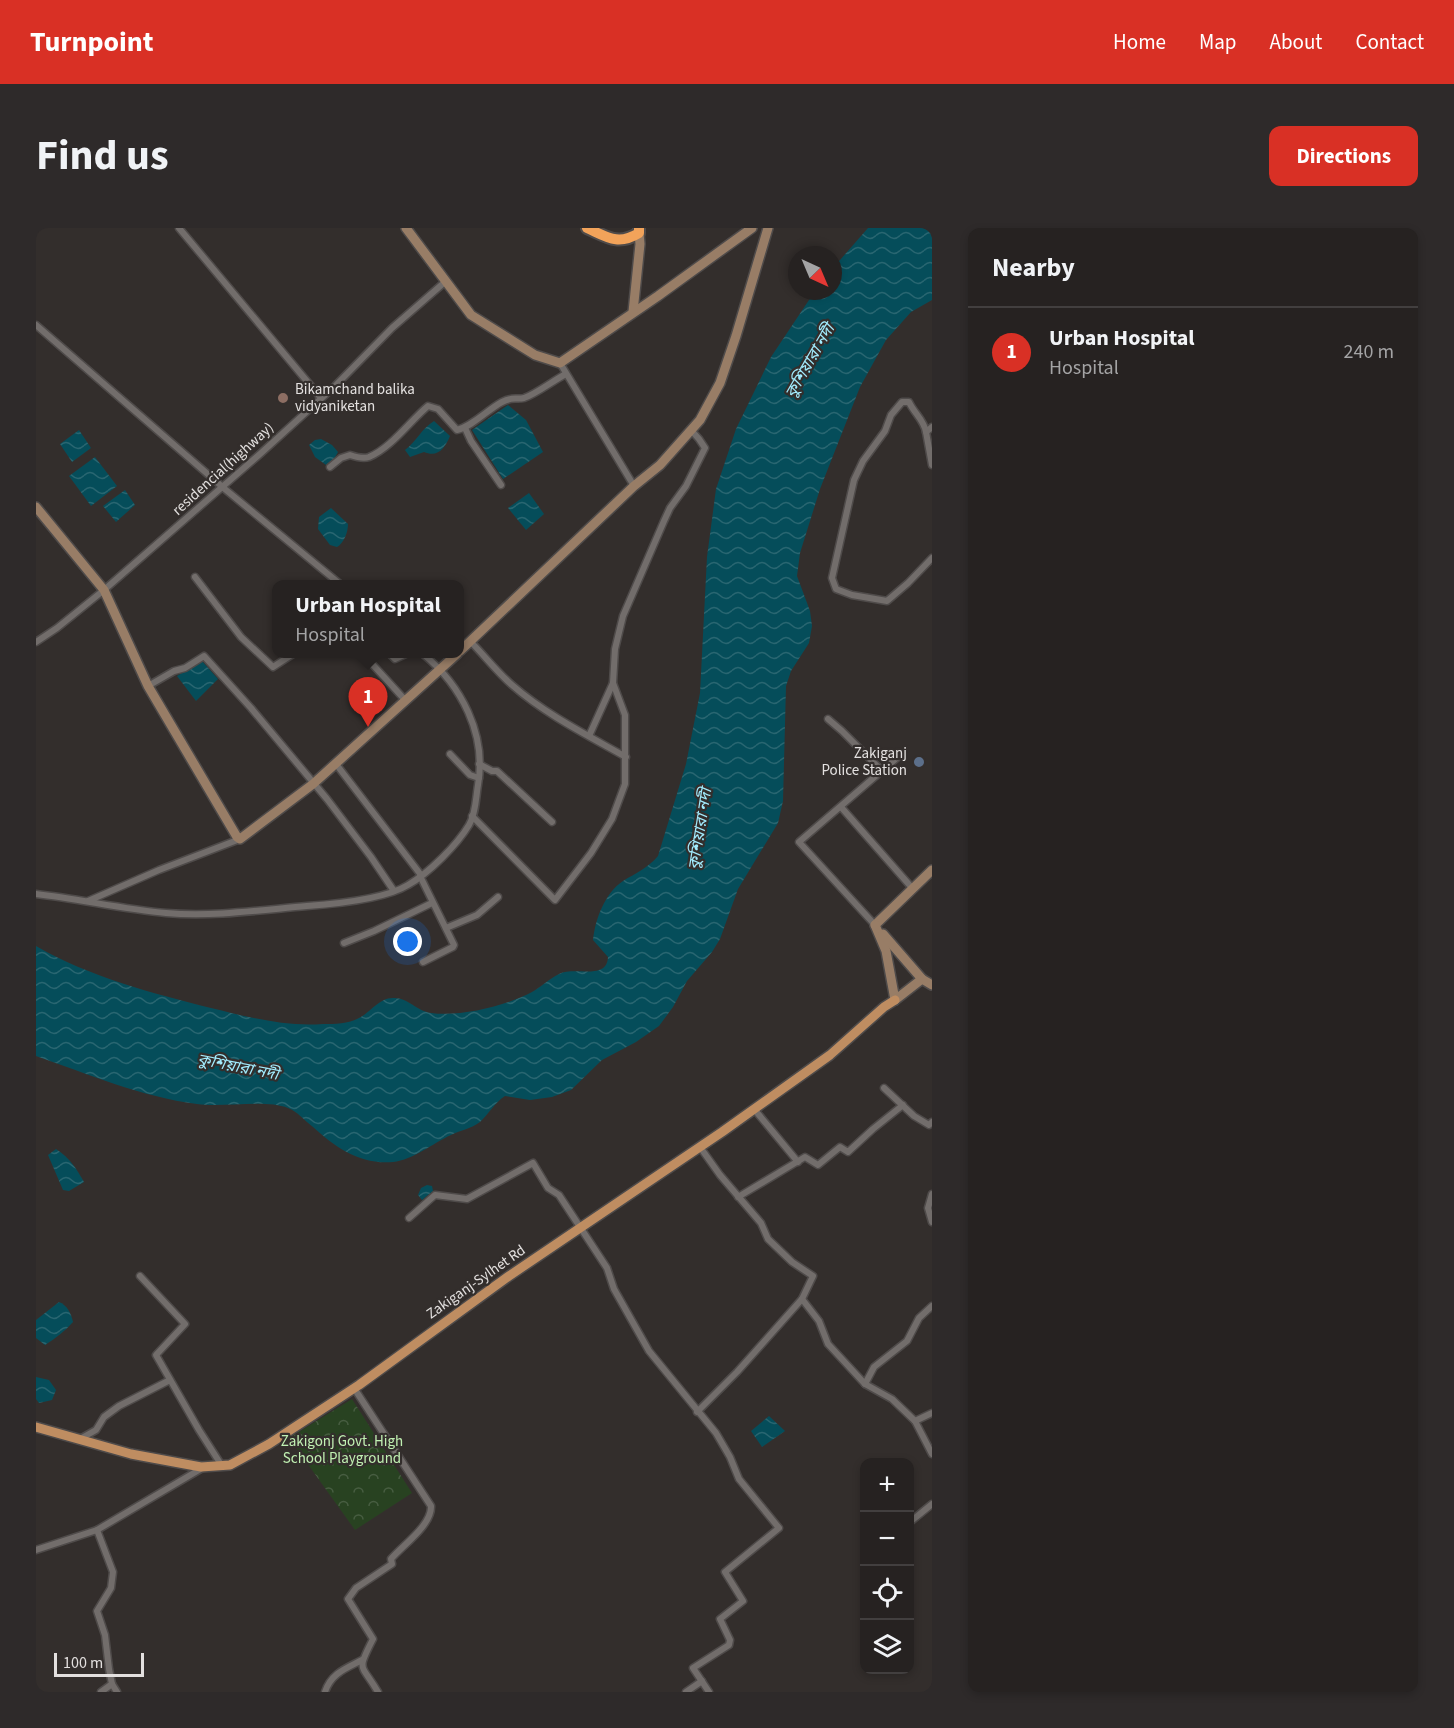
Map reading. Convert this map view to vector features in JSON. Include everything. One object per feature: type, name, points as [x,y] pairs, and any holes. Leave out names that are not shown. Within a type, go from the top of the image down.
[{"type":"highway","points":[[587,228],[616,240],[628,240],[639,230]]},
{"type":"main road","name":"Zakiganj-Sylhet Rd","points":[[36,1427],[131,1454],[204,1467],[230,1465],[268,1444],[354,1388],[509,1276],[700,1147],[830,1055],[895,1000]]},
{"type":"street","points":[[179,228],[321,398]]},
{"type":"street","points":[[406,228],[459,300],[480,322],[535,355],[560,363],[634,486]]},
{"type":"street","points":[[560,363],[752,228]]},
{"type":"street","points":[[464,646],[634,486],[660,465],[700,420],[720,383],[768,228]]},
{"type":"street","points":[[633,312],[640,244],[639,230]]},
{"type":"street","name":"residencial(highway)","points":[[36,642],[104,590],[335,386],[392,328],[446,281]]},
{"type":"street","points":[[36,326],[334,580]]},
{"type":"street","points":[[330,467],[350,455],[358,458],[368,457],[388,443],[428,406],[438,409],[457,430],[465,428],[505,400],[513,397],[523,399],[566,374]]},
{"type":"street","points":[[932,465],[929,429],[914,413],[909,402],[902,402],[891,415],[885,431],[863,461],[854,480],[832,578],[836,589],[852,595],[887,601],[908,584],[932,558]]},
{"type":"street","points":[[465,428],[501,485]]},
{"type":"street","points":[[589,736],[613,682],[615,649],[623,616],[670,508],[686,486],[705,448],[690,430]]},
{"type":"street","points":[[36,507],[104,590],[148,686],[240,839]]},
{"type":"street","points":[[195,577],[242,638],[273,667],[287,658]]},
{"type":"street","points":[[470,641],[510,684],[524,695],[626,757]]},
{"type":"street","points":[[148,686],[204,656],[257,715],[343,820],[394,891]]},
{"type":"street","points":[[367,658],[406,700]]},
{"type":"street","points":[[36,894],[167,913],[208,914],[344,903],[394,891],[408,885],[441,858],[471,823],[479,778],[476,729],[458,692],[441,669],[428,658]]},
{"type":"street","points":[[88,900],[240,839],[313,784],[452,658]]},
{"type":"street","points":[[472,816],[555,900],[591,853],[612,819],[625,784],[625,715],[613,682]]},
{"type":"street","points":[[828,719],[880,770]]},
{"type":"street","points":[[450,754],[470,775],[479,778]]},
{"type":"street","points":[[899,756],[880,770],[842,807],[799,843],[922,979],[932,985]]},
{"type":"street","points":[[336,764],[421,875],[432,903],[452,939],[453,948],[423,962]]},
{"type":"street","points":[[479,764],[496,771],[552,822]]},
{"type":"street","points":[[842,807],[913,889]]},
{"type":"street","points":[[875,925],[932,870]]},
{"type":"street","points":[[446,928],[477,915],[498,897]]},
{"type":"street","points":[[344,943],[432,903]]},
{"type":"street","points":[[875,925],[886,951],[895,1000],[922,979]]},
{"type":"street","points":[[884,1088],[914,1116],[929,1125],[932,1122]]},
{"type":"street","points":[[738,1197],[805,1157],[818,1165],[840,1147],[848,1152],[903,1105]]},
{"type":"street","points":[[754,1109],[798,1162]]},
{"type":"street","points":[[697,1412],[737,1372],[802,1299],[813,1276],[792,1262],[768,1239],[761,1223],[700,1147]]},
{"type":"street","points":[[409,1218],[435,1195],[467,1199],[533,1163],[548,1188],[559,1195],[608,1268],[614,1290],[649,1351],[716,1433],[740,1479],[779,1528],[725,1572],[742,1601],[720,1619],[730,1640],[729,1645],[693,1668],[709,1692]]},
{"type":"street","points":[[932,1194],[928,1208],[932,1222]]},
{"type":"street","points":[[140,1276],[185,1324],[156,1355],[222,1466]]},
{"type":"street","points":[[802,1299],[819,1321],[828,1344],[865,1384],[892,1399],[915,1421],[932,1454]]},
{"type":"street","points":[[865,1384],[874,1367],[906,1341],[919,1318],[932,1306]]},
{"type":"street","points":[[80,1440],[96,1430],[104,1417],[119,1406],[170,1380]]},
{"type":"street","points":[[354,1388],[431,1506],[431,1515],[426,1524],[391,1559],[392,1564],[356,1588],[348,1599],[373,1639],[362,1660],[362,1670],[378,1692]]},
{"type":"street","points":[[915,1421],[932,1413]]},
{"type":"street","points":[[36,1550],[97,1530],[204,1467]]},
{"type":"street","points":[[914,1518],[932,1504]]},
{"type":"street","points":[[97,1530],[112,1572],[111,1588],[97,1611],[105,1635],[112,1684],[117,1692]]},
{"type":"street","points":[[326,1692],[327,1685],[336,1674],[362,1660]]},
{"type":"street","points":[[686,1692],[702,1681]]},
{"type":"street","points":[[101,1692],[112,1684]]},
{"type":"green space","name":"Zakigonj Govt. High School Playground","points":[[352,1399],[412,1493],[355,1530],[289,1438]]},
{"type":"water","name":"কুশিয়ারা নদী","points":[[868,228],[932,228],[932,300],[911,312],[886,340],[860,387],[820,489],[800,553],[797,576],[810,611],[812,626],[809,643],[791,671],[786,686],[783,801],[778,823],[738,889],[720,939],[687,981],[673,1007],[659,1026],[636,1042],[602,1060],[571,1090],[552,1097],[530,1100],[505,1096],[477,1124],[408,1158],[393,1162],[370,1161],[340,1148],[291,1109],[279,1105],[207,1105],[176,1101],[115,1084],[36,1056],[36,946],[78,967],[144,990],[239,1015],[309,1025],[355,1020],[383,1000],[393,998],[398,998],[431,1013],[469,1012],[521,997],[559,974],[602,969],[608,957],[593,940],[599,915],[606,899],[617,886],[658,856],[686,764],[700,693],[707,557],[716,489],[736,429],[771,357],[809,300],[842,300],[842,258]]},
{"type":"water","points":[[508,405],[526,420],[543,452],[503,479],[472,430]]},
{"type":"water","points":[[434,421],[450,436],[446,444],[437,453],[424,452],[410,457],[405,450]]},
{"type":"water","points":[[79,430],[91,448],[72,462],[60,444]]},
{"type":"water","points":[[321,439],[332,445],[338,452],[334,459],[326,465],[315,457],[309,445]]},
{"type":"water","points":[[95,457],[117,486],[91,506],[69,476]]},
{"type":"water","points":[[125,490],[135,505],[116,522],[103,506]]},
{"type":"water","points":[[529,493],[544,514],[526,530],[508,508]]},
{"type":"water","points":[[331,508],[348,524],[345,537],[337,547],[330,545],[318,529],[319,517]]},
{"type":"water","points":[[202,661],[218,679],[196,701],[177,676]]},
{"type":"water","points":[[56,1149],[72,1164],[84,1182],[69,1191],[63,1190],[48,1155]]},
{"type":"water","points":[[427,1185],[432,1186],[433,1191],[422,1200],[418,1195],[421,1188]]},
{"type":"water","points":[[59,1302],[68,1310],[73,1322],[45,1345],[36,1338],[36,1320]]},
{"type":"water","points":[[36,1377],[49,1380],[56,1390],[52,1400],[39,1403],[36,1399]]},
{"type":"water","points":[[769,1416],[785,1431],[762,1447],[751,1431]]},
{"type":"place","name":"Bikamchand balika vidyaniketan","points":[[283,398]]},
{"type":"place","name":"Urban Hospital","points":[[368,727]]},
{"type":"place","name":"Zakiganj Police Station","points":[[919,762]]}]
